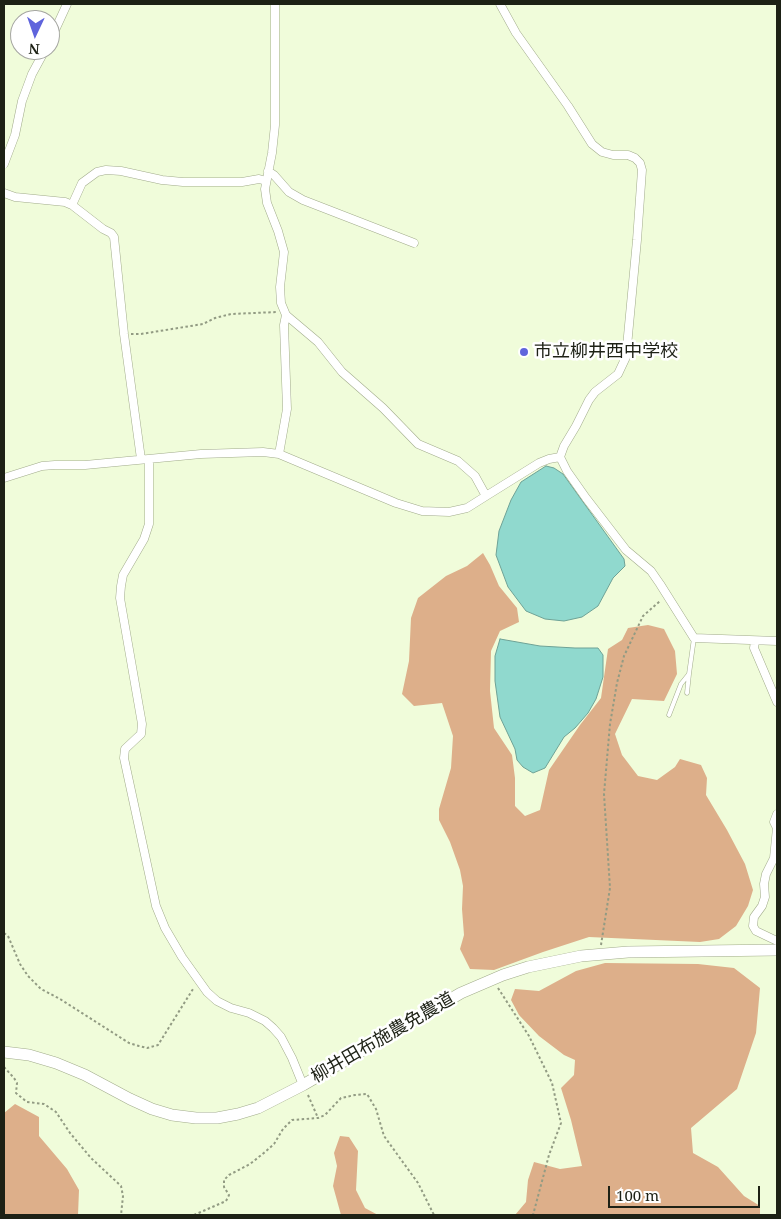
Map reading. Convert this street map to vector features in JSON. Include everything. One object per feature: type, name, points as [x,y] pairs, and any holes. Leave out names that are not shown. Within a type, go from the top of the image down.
[{"type":"street","points":[[60,20],[67,4]]},
{"type":"street","points":[[275,4],[275,125],[265,189],[267,203],[284,252],[280,287],[285,313],[287,409],[279,454]]},
{"type":"street","points":[[500,4],[516,33],[568,106],[592,144],[602,152],[635,158],[640,163],[642,170],[638,240],[626,357],[618,374],[598,388],[589,400],[560,457],[567,471],[626,550],[651,571],[694,638],[777,641]]},
{"type":"street","points":[[4,164],[15,135],[22,101],[40,60]]},
{"type":"street","points":[[72,205],[82,183],[97,172],[106,170],[183,182],[242,182],[259,179],[266,181]]},
{"type":"street","points":[[268,171],[288,192],[303,200],[414,242]]},
{"type":"street","points":[[4,193],[15,197],[65,202],[111,233],[114,238],[124,334],[145,459],[149,524],[144,539],[123,575],[121,586],[120,598],[142,724],[141,734],[126,749],[124,758],[156,906],[165,928],[182,957],[199,980],[217,1001],[231,1008],[249,1013],[265,1021],[273,1028],[281,1037],[303,1085]]},
{"type":"street","points":[[285,313],[318,342],[342,372],[383,408],[418,444],[458,461],[475,476],[486,496]]},
{"type":"street","points":[[4,478],[42,466],[85,465],[236,452],[279,454],[422,511],[449,512],[467,508],[539,463],[549,458],[560,457]]},
{"type":"street","points":[[755,641],[754,648],[777,702]]},
{"type":"street","points":[[777,814],[774,822],[776,828],[775,858],[765,879],[762,906],[754,917],[753,926],[756,931],[777,941]]},
{"type":"street","name":"柳井田布施農免農道","points":[[4,1052],[29,1055],[56,1063],[85,1075],[152,1109],[172,1115],[217,1118],[251,1110],[303,1085],[441,1004],[503,975],[555,960],[599,954],[777,950]]},
{"type":"lane","points":[[687,693],[694,638]]},
{"type":"lane","points":[[669,715],[681,684],[688,674]]},
{"type":"path","points":[[124,334],[141,334],[203,324],[215,318],[231,314],[285,313]]},
{"type":"path","points":[[599,954],[610,888],[604,794],[610,724],[617,683],[624,656],[643,616],[667,595]]},
{"type":"path","points":[[4,933],[8,936],[24,970],[42,989],[129,1043],[147,1048],[158,1045],[199,980]]},
{"type":"path","points":[[498,988],[529,1036],[552,1083],[561,1123],[548,1154],[532,1215]]},
{"type":"path","points":[[4,1067],[17,1083],[16,1093],[27,1102],[44,1104],[56,1112],[76,1139],[120,1186],[123,1196],[121,1215]]},
{"type":"path","points":[[303,1085],[318,1118]]},
{"type":"path","points":[[194,1215],[226,1201],[229,1195],[224,1187],[224,1180],[265,1152],[274,1144],[283,1129],[292,1120],[318,1118],[325,1115],[341,1098],[355,1094],[367,1094],[376,1108],[384,1136],[418,1183],[434,1215]]},
{"type":"shaded area","points":[[483,553],[499,586],[517,608],[519,622],[500,631],[491,651],[490,691],[494,728],[512,755],[515,778],[515,806],[525,816],[540,810],[549,770],[601,698],[608,649],[622,640],[628,628],[648,625],[664,629],[675,651],[677,674],[664,701],[632,699],[615,734],[622,755],[638,776],[657,780],[675,767],[680,759],[701,765],[707,778],[706,795],[745,864],[753,890],[748,906],[736,926],[719,939],[700,942],[589,937],[494,970],[470,969],[460,949],[464,935],[463,886],[460,870],[450,842],[439,820],[439,809],[451,768],[453,736],[442,703],[414,706],[402,694],[409,661],[411,618],[418,598],[446,576],[467,566]]},
{"type":"shaded area","points":[[605,963],[698,964],[734,968],[760,988],[756,1033],[737,1089],[691,1128],[693,1153],[718,1167],[744,1196],[760,1206],[760,1215],[515,1215],[526,1202],[528,1180],[534,1162],[560,1169],[582,1166],[561,1088],[574,1075],[575,1060],[564,1055],[539,1036],[519,1015],[511,1000],[515,989],[539,991],[576,971]]},
{"type":"shaded area","points":[[15,1104],[39,1117],[39,1136],[67,1169],[79,1190],[78,1215],[4,1215],[4,1113]]},
{"type":"shaded area","points":[[340,1136],[349,1137],[358,1151],[356,1190],[365,1208],[378,1215],[341,1215],[333,1186],[337,1166],[334,1153]]},
{"type":"water","points":[[546,466],[554,468],[563,474],[624,559],[625,566],[613,578],[598,606],[582,617],[564,621],[545,619],[526,611],[508,587],[496,555],[499,531],[511,500],[521,482]]},
{"type":"water","points":[[500,639],[540,646],[598,648],[603,655],[603,677],[596,699],[588,713],[564,737],[545,768],[533,773],[523,767],[517,760],[515,749],[500,717],[495,681],[495,656]]},
{"type":"place","name":"市立柳井西中学校","points":[[524,352]]}]
